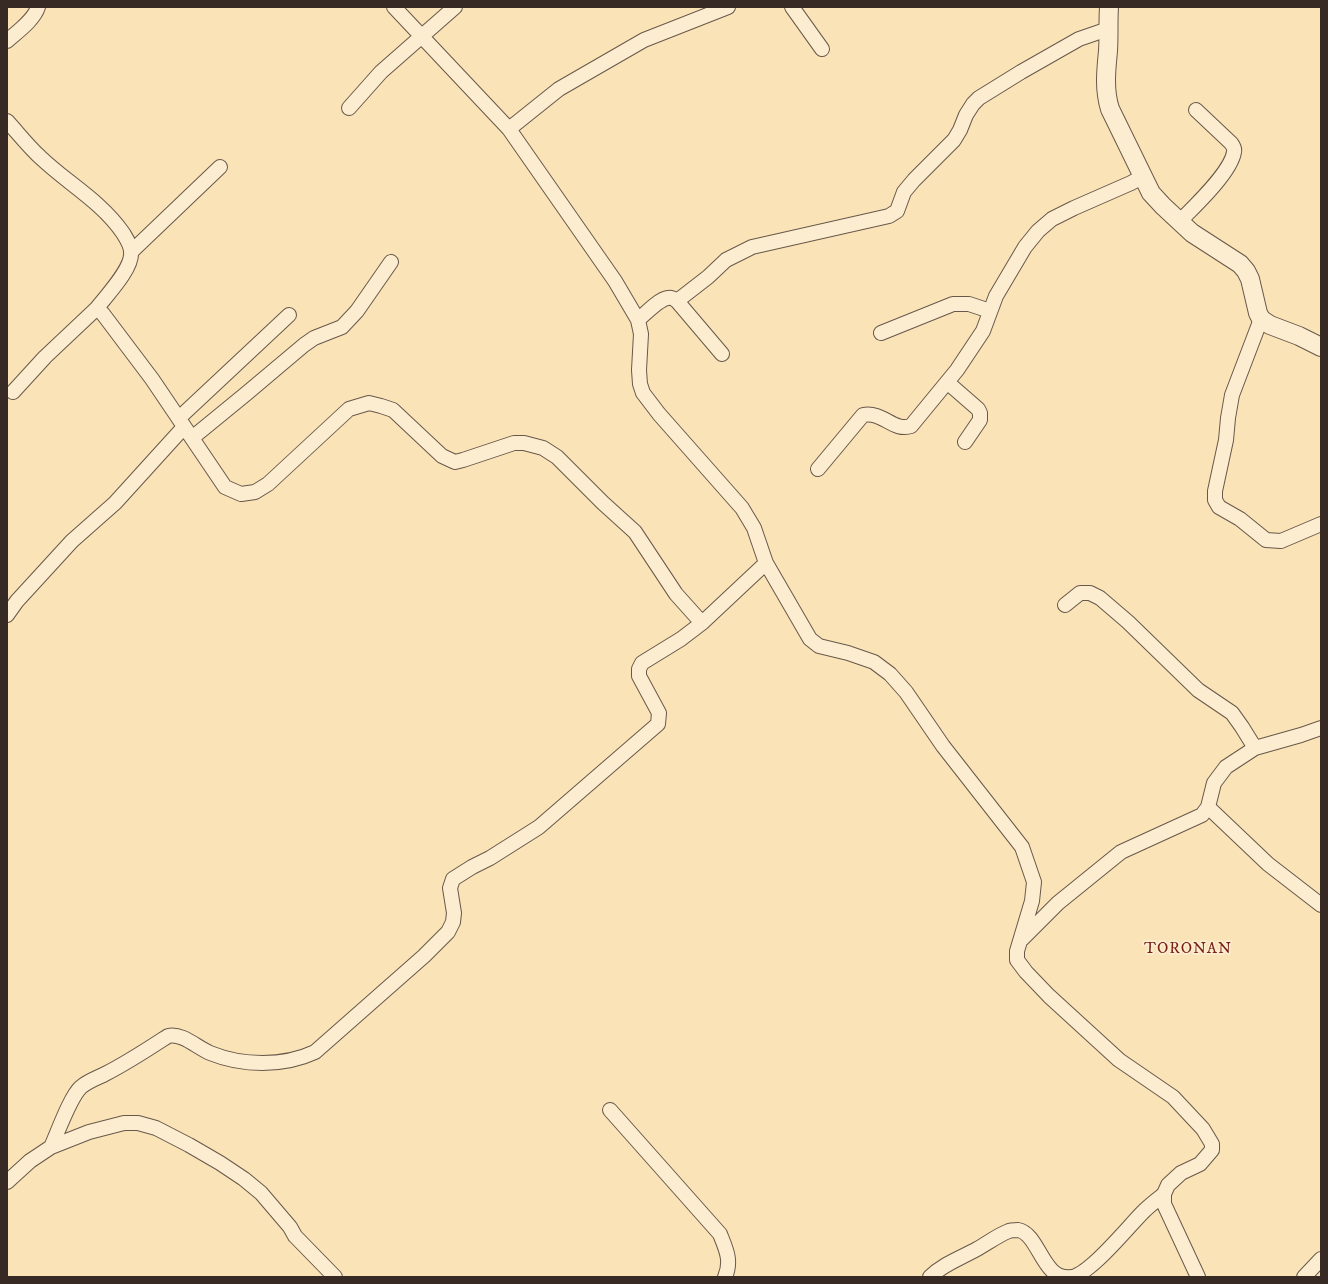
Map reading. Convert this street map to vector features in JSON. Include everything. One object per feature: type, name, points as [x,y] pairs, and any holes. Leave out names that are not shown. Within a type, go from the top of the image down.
[{"type":"street","points":[[7,41],[29,21],[37,11],[38,7]]},
{"type":"street","points":[[394,7],[509,129],[614,281],[638,320],[641,334],[639,370],[640,384],[643,393],[659,414],[742,508],[754,528],[766,563],[810,639],[818,646],[848,653],[874,662],[890,674],[906,692],[944,746],[1022,848],[1034,882],[1032,901],[1019,942],[1017,960],[1026,972],[1049,996],[1119,1060],[1173,1097],[1203,1129],[1212,1144],[1212,1150],[1200,1164],[1181,1173],[1168,1185],[1164,1194],[1164,1204],[1198,1277]]},
{"type":"street","points":[[349,108],[381,72],[455,7]]},
{"type":"street","points":[[509,129],[559,89],[644,40],[728,7]]},
{"type":"street","points":[[792,7],[822,49]]},
{"type":"street","points":[[1109,7],[1105,78],[1107,98],[1110,109],[1151,193],[1192,233],[1240,264],[1250,279],[1258,313],[1261,319],[1270,325],[1299,336],[1321,348]]},
{"type":"street","points":[[677,301],[708,277],[726,260],[752,247],[889,216],[897,211],[904,192],[954,140],[966,115],[978,98],[1078,39],[1108,29]]},
{"type":"street","points":[[1180,221],[1210,190],[1225,171],[1234,153],[1234,148],[1231,143],[1196,110]]},
{"type":"street","points":[[7,121],[40,157],[96,203],[115,221],[127,239],[131,252],[130,264],[97,308],[45,357],[14,392]]},
{"type":"street","points":[[131,252],[220,167]]},
{"type":"street","points":[[818,469],[863,415],[877,415],[899,427],[906,428],[911,426],[947,382],[983,331],[996,296],[1025,247],[1038,231],[1052,219],[1142,177]]},
{"type":"street","points":[[185,428],[248,393],[314,338],[342,327],[357,311],[391,262]]},
{"type":"street","points":[[638,320],[662,300],[672,298],[677,301],[722,354]]},
{"type":"street","points":[[881,333],[953,304],[969,304],[990,311]]},
{"type":"street","points":[[97,308],[152,379],[225,487],[241,494],[255,492],[268,484],[349,409],[369,403],[393,410],[442,456],[455,462],[514,443],[524,442],[543,448],[557,457],[635,532],[676,594],[702,624]]},
{"type":"street","points":[[7,614],[72,541],[115,503],[289,315]]},
{"type":"street","points":[[1261,319],[1232,395],[1226,440],[1215,491],[1215,500],[1219,507],[1240,519],[1266,540],[1281,540],[1321,524]]},
{"type":"street","points":[[947,382],[978,409],[980,413],[980,420],[965,442]]},
{"type":"street","points":[[51,1147],[74,1095],[81,1087],[128,1061],[168,1036],[174,1035],[209,1053],[230,1060],[249,1063],[279,1062],[305,1057],[315,1052],[424,956],[448,932],[454,913],[450,888],[453,879],[539,827],[658,724],[659,714],[639,676],[639,669],[642,663],[702,624],[766,563]]},
{"type":"street","points":[[1065,605],[1080,593],[1090,593],[1100,598],[1128,622],[1198,690],[1232,713],[1255,748]]},
{"type":"street","points":[[1019,942],[1058,902],[1121,852],[1202,815],[1208,807],[1214,783],[1226,767],[1255,748],[1321,728]]},
{"type":"street","points":[[1208,807],[1268,864],[1321,905]]},
{"type":"street","points":[[610,1110],[720,1234],[727,1251],[729,1263],[725,1277]]},
{"type":"street","points":[[7,1182],[30,1161],[51,1147],[89,1132],[124,1123],[138,1123],[156,1128],[220,1163],[262,1193],[290,1227],[295,1236],[335,1277]]},
{"type":"street","points":[[930,1277],[950,1263],[1008,1231],[1018,1230],[1026,1234],[1055,1274],[1064,1277],[1071,1277],[1080,1274],[1110,1247],[1143,1212],[1164,1194]]},
{"type":"street","points":[[1304,1277],[1321,1259]]},
{"type":"district","name":"TORONAN","points":[[1188,950]]}]
